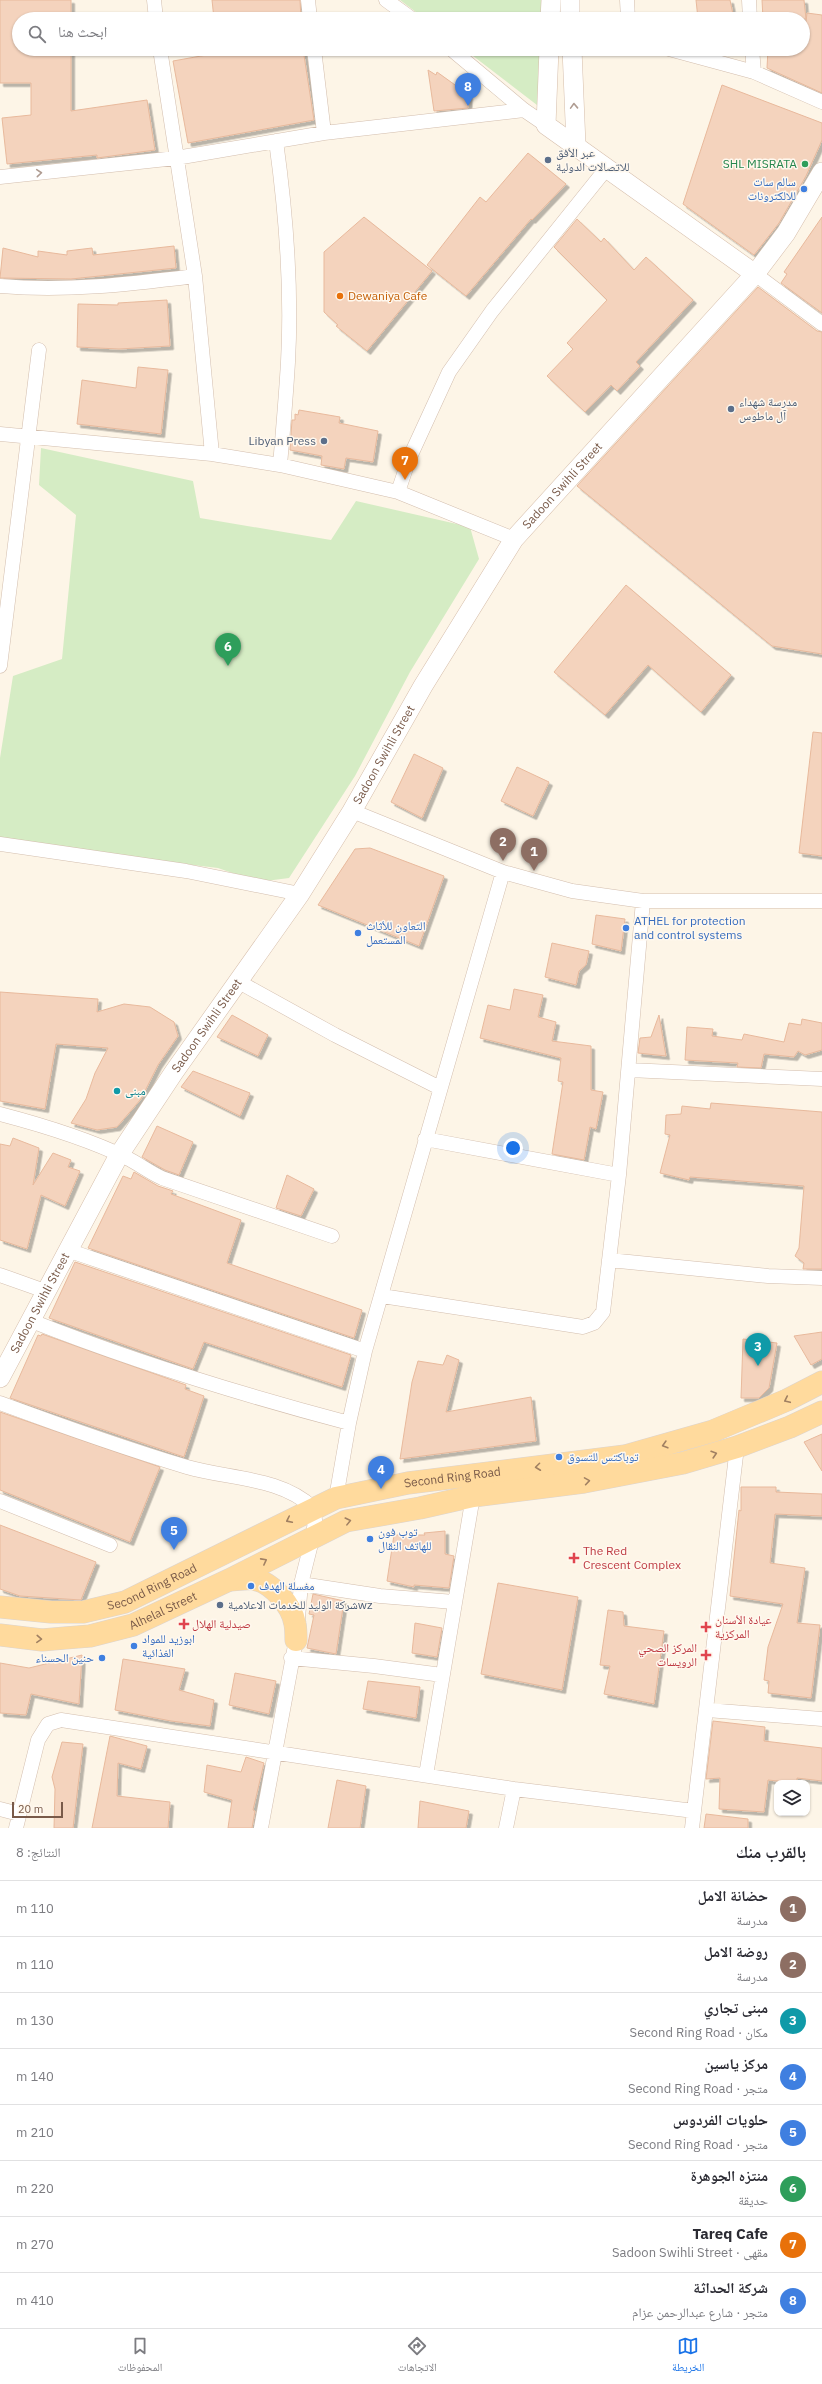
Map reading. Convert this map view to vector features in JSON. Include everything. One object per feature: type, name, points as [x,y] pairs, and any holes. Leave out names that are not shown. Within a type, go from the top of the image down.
[{"type":"main road","points":[[550,12],[551,0]]},
{"type":"main road","points":[[570,0],[570,12]]},
{"type":"main road","points":[[549,56],[546,125],[755,274]]},
{"type":"main road","points":[[572,56],[576,145]]},
{"type":"main road","name":"Sadoon Swihli Street","points":[[0,1378],[29,1320],[119,1155],[174,1072],[300,894],[352,812],[423,686],[514,539],[755,274],[786,233],[822,172]]},
{"type":"main road","name":"Second Ring Road","points":[[0,1608],[51,1612],[83,1612],[125,1602],[336,1498],[408,1483],[625,1456],[713,1431],[787,1400],[822,1382]]},
{"type":"main road","name":"Second Ring Road","points":[[313,1536],[346,1520],[420,1508],[473,1496],[584,1482],[683,1463],[738,1447],[790,1427],[822,1412]]},
{"type":"main road","name":"Alhelal Street","points":[[0,1635],[42,1640],[90,1636],[134,1624],[228,1580],[313,1536]]},
{"type":"main road","points":[[228,1580],[252,1579],[263,1583],[272,1589],[289,1606],[295,1624],[294,1649]]},
{"type":"street","points":[[154,0],[155,12]]},
{"type":"street","points":[[308,0],[309,12]]},
{"type":"street","points":[[386,0],[402,12]]},
{"type":"street","points":[[627,0],[628,12]]},
{"type":"street","points":[[749,0],[750,12]]},
{"type":"street","points":[[161,56],[195,276],[212,454]]},
{"type":"street","points":[[315,56],[324,133]]},
{"type":"street","points":[[459,56],[524,110],[546,125]]},
{"type":"street","points":[[695,56],[754,72],[822,102]]},
{"type":"street","points":[[753,56],[754,72]]},
{"type":"street","points":[[0,177],[176,158],[324,133],[524,110]]},
{"type":"street","points":[[276,140],[283,190],[287,275],[288,360],[280,465]]},
{"type":"street","points":[[398,492],[409,459],[449,372],[492,311],[606,169]]},
{"type":"street","points":[[755,274],[822,324]]},
{"type":"street","points":[[0,286],[45,289],[104,287],[195,276]]},
{"type":"street","points":[[0,666],[39,350]]},
{"type":"street","points":[[0,434],[212,454],[280,465],[398,492],[514,539]]},
{"type":"street","points":[[352,812],[503,872],[572,891],[643,901],[822,900]]},
{"type":"street","points":[[0,844],[186,872],[300,894]]},
{"type":"street","points":[[336,1498],[349,1423],[365,1351],[503,872]]},
{"type":"street","points":[[382,1296],[583,1327],[594,1323],[603,1312],[619,1175],[643,901]]},
{"type":"street","points":[[239,982],[335,1035],[440,1088]]},
{"type":"street","points":[[629,1070],[822,1079]]},
{"type":"street","points":[[0,1114],[128,1158],[147,1172],[162,1178],[332,1236]]},
{"type":"street","points":[[425,1139],[619,1175]]},
{"type":"street","points":[[67,1250],[365,1351]]},
{"type":"street","points":[[610,1260],[768,1276],[822,1278]]},
{"type":"street","points":[[0,1275],[45,1291]]},
{"type":"street","points":[[29,1320],[88,1343],[215,1387],[349,1423]]},
{"type":"street","points":[[0,1403],[189,1467],[272,1485],[291,1493],[313,1508],[315,1520],[313,1536],[301,1584],[294,1649],[261,1828]]},
{"type":"street","points":[[692,1828],[738,1447]]},
{"type":"street","points":[[426,1775],[473,1496]]},
{"type":"street","points":[[0,1501],[110,1545]]},
{"type":"street","points":[[301,1584],[380,1596],[454,1602]]},
{"type":"street","points":[[294,1649],[374,1666],[442,1675]]},
{"type":"street","points":[[707,1710],[822,1719]]},
{"type":"street","points":[[16,1828],[38,1740],[48,1724],[61,1720],[514,1789],[694,1811]]},
{"type":"street","points":[[506,1828],[514,1789]]},
{"type":"street","points":[[0,1809],[20,1814]]},
{"type":"green space","points":[[400,0],[548,0],[549,12],[416,12]]},
{"type":"green space","points":[[473,56],[549,56],[550,115]]},
{"type":"green space","points":[[41,448],[193,481],[200,518],[331,540],[356,501],[470,527],[479,559],[410,672],[355,776],[289,878],[258,882],[218,868],[0,842],[0,758],[13,676],[62,659],[76,515],[39,485]]},
{"type":"building","points":[[0,0],[71,0],[71,12],[12,12],[12,56],[71,56],[71,111],[147,100],[155,150],[97,158],[97,155],[7,164],[2,118],[31,115],[31,83],[0,83]]},
{"type":"building","points":[[212,0],[300,0],[301,12],[213,12]]},
{"type":"building","points":[[696,0],[730,0],[733,12],[697,12]]},
{"type":"building","points":[[762,0],[804,0],[805,12],[763,12]]},
{"type":"building","points":[[810,13],[822,15],[822,93],[767,68],[768,56],[810,56]]},
{"type":"building","points":[[201,56],[304,56],[314,120],[188,143],[173,61]]},
{"type":"building","points":[[428,70],[436,75],[437,72],[469,95],[468,108],[434,111]]},
{"type":"building","points":[[722,85],[822,123],[822,140],[806,176],[779,223],[754,255],[683,204]]},
{"type":"building","points":[[528,153],[566,184],[532,220],[531,219],[466,296],[427,265],[480,197],[486,202]]},
{"type":"building","points":[[364,217],[432,271],[367,351],[336,326],[338,325],[324,312],[324,252]]},
{"type":"building","points":[[822,217],[822,313],[781,283],[787,274],[784,272]]},
{"type":"building","points":[[577,219],[601,242],[604,238],[634,270],[646,257],[693,300],[636,362],[640,366],[617,391],[611,385],[585,412],[547,376],[573,349],[567,343],[607,300],[554,247]]},
{"type":"building","points":[[174,246],[176,268],[71,279],[0,278],[3,248],[38,257],[38,251],[67,255],[67,251],[92,248],[93,255]]},
{"type":"building","name":"مدرسة شهداء آل ماطوس","points":[[758,287],[817,331],[822,332],[822,654],[772,646],[577,486]]},
{"type":"building","points":[[167,300],[170,346],[119,349],[77,347],[78,304],[118,305],[118,303]]},
{"type":"building","points":[[138,367],[168,370],[161,434],[77,424],[82,380],[136,388]]},
{"type":"building","points":[[299,410],[340,417],[339,423],[378,431],[373,462],[346,458],[344,469],[321,465],[322,456],[290,450],[292,420],[295,420],[295,414],[298,415]]},
{"type":"building","points":[[626,585],[731,675],[701,712],[648,665],[605,715],[554,672]]},
{"type":"building","points":[[813,732],[822,733],[822,856],[799,853]]},
{"type":"building","points":[[414,754],[443,768],[422,818],[391,802]]},
{"type":"building","points":[[517,767],[549,782],[533,816],[501,801]]},
{"type":"building","points":[[370,848],[444,876],[419,946],[318,905],[355,849]]},
{"type":"building","points":[[596,915],[625,919],[621,951],[592,944]]},
{"type":"building","points":[[552,943],[589,951],[586,965],[579,971],[576,985],[545,977]]},
{"type":"building","points":[[514,989],[543,995],[538,1017],[556,1022],[552,1041],[591,1046],[591,1090],[603,1092],[596,1129],[590,1127],[584,1160],[552,1154],[563,1082],[558,1081],[561,1058],[480,1038],[488,1005],[510,1010]]},
{"type":"building","points":[[0,992],[98,999],[97,1012],[124,1004],[150,1007],[174,1022],[178,1036],[158,1065],[141,1099],[117,1127],[97,1130],[71,1123],[86,1099],[95,1073],[108,1048],[56,1044],[45,1109],[0,1101]]},
{"type":"building","points":[[232,1015],[268,1035],[258,1056],[217,1037]]},
{"type":"building","points":[[659,1015],[666,1056],[638,1053],[640,1038],[651,1037]]},
{"type":"building","points":[[802,1019],[822,1023],[822,1050],[805,1055],[798,1051],[794,1057],[764,1054],[761,1068],[737,1067],[738,1063],[685,1060],[687,1027],[713,1029],[712,1036],[742,1040],[744,1034],[784,1042],[789,1023],[801,1025]]},
{"type":"building","points":[[193,1071],[250,1093],[240,1116],[181,1087]]},
{"type":"building","points":[[711,1103],[822,1112],[822,1269],[803,1269],[804,1263],[795,1256],[799,1248],[804,1186],[690,1177],[689,1180],[660,1173],[670,1135],[665,1134],[666,1115],[681,1114],[682,1106],[710,1109]]},
{"type":"building","points":[[157,1126],[193,1142],[179,1175],[165,1170],[142,1157]]},
{"type":"building","points":[[13,1138],[39,1148],[33,1185],[53,1153],[71,1160],[68,1167],[80,1171],[65,1206],[41,1195],[27,1249],[0,1240],[0,1144],[10,1146]]},
{"type":"building","points":[[134,1172],[158,1186],[173,1191],[171,1194],[241,1220],[227,1263],[362,1310],[354,1338],[88,1248],[123,1176],[131,1179]]},
{"type":"building","points":[[287,1175],[314,1189],[301,1216],[276,1208]]},
{"type":"building","points":[[75,1262],[351,1355],[342,1387],[204,1342],[193,1369],[49,1318]]},
{"type":"building","points":[[822,1332],[822,1359],[811,1365],[794,1336]]},
{"type":"building","points":[[42,1334],[186,1385],[185,1389],[204,1396],[184,1457],[10,1398],[38,1335],[41,1336]]},
{"type":"building","points":[[743,1339],[777,1343],[769,1388],[759,1398],[741,1398]]},
{"type":"building","points":[[447,1355],[459,1360],[446,1412],[531,1397],[536,1441],[400,1459],[412,1382],[418,1361],[443,1365]]},
{"type":"building","points":[[0,1412],[160,1467],[130,1542],[0,1490]]},
{"type":"building","points":[[822,1434],[822,1471],[804,1442]]},
{"type":"building","points":[[741,1487],[776,1487],[776,1492],[822,1494],[822,1516],[775,1514],[770,1563],[805,1568],[797,1623],[820,1625],[811,1698],[768,1693],[769,1681],[764,1680],[768,1647],[783,1604],[730,1596],[739,1510],[741,1511]]},
{"type":"building","points":[[0,1525],[96,1562],[81,1600],[20,1596],[0,1589]]},
{"type":"building","points":[[445,1531],[445,1554],[454,1556],[449,1588],[414,1585],[414,1587],[387,1581],[394,1535],[425,1535],[424,1533]]},
{"type":"building","points":[[498,1583],[578,1597],[562,1690],[481,1674]]},
{"type":"building","points":[[313,1594],[344,1601],[336,1654],[307,1648],[314,1615],[309,1614]]},
{"type":"building","points":[[608,1610],[623,1612],[624,1626],[664,1631],[654,1704],[604,1694],[610,1666],[600,1665]]},
{"type":"building","points":[[415,1623],[442,1628],[437,1657],[412,1653]]},
{"type":"building","points":[[82,1655],[79,1704],[31,1694],[26,1715],[0,1713],[0,1663],[29,1668]]},
{"type":"building","points":[[123,1659],[185,1669],[179,1690],[214,1700],[210,1726],[171,1721],[115,1710]]},
{"type":"building","points":[[235,1673],[276,1681],[269,1714],[229,1705]]},
{"type":"building","points":[[368,1681],[420,1687],[416,1718],[363,1709]]},
{"type":"building","points":[[713,1721],[765,1727],[764,1741],[822,1748],[822,1781],[797,1778],[797,1780],[768,1780],[764,1812],[719,1809],[720,1778],[706,1779]]},
{"type":"building","points":[[110,1736],[147,1746],[141,1769],[118,1763],[117,1796],[170,1802],[168,1828],[92,1828]]},
{"type":"building","points":[[62,1742],[83,1744],[73,1828],[54,1828],[55,1789],[52,1777]]},
{"type":"building","points":[[246,1757],[264,1763],[253,1810],[255,1811],[252,1828],[228,1828],[232,1800],[204,1792],[207,1765],[241,1772]]},
{"type":"building","points":[[337,1780],[366,1786],[360,1828],[328,1828]]},
{"type":"building","points":[[420,1801],[469,1811],[466,1828],[418,1828]]},
{"type":"building","points":[[706,1814],[748,1819],[748,1828],[704,1828]]},
{"type":"place","name":"شركة الحداثة","points":[[468,106]]},
{"type":"place","name":"عبر الأفق للاتصالات الدولية","points":[[548,160]]},
{"type":"place","name":"SHL MISRATA","points":[[805,164]]},
{"type":"place","name":"سالم سات للالكترونات","points":[[804,189]]},
{"type":"place","name":"Dewaniya Cafe","points":[[340,296]]},
{"type":"place","name":"مدرسة شهداء آل ماطوس","points":[[731,409]]},
{"type":"place","name":"Libyan Press","points":[[324,441]]},
{"type":"place","name":"Tareq Cafe","points":[[405,480]]},
{"type":"place","name":"منتزه الجوهرة","points":[[228,666]]},
{"type":"place","name":"روضة الامل","points":[[503,861]]},
{"type":"place","name":"حضانة الامل","points":[[534,871]]},
{"type":"place","name":"ATHEL for protection and control systems","points":[[626,928]]},
{"type":"place","name":"التعاون للأثاث المستعمل","points":[[358,933]]},
{"type":"place","name":"مبنى","points":[[117,1091]]},
{"type":"place","name":"مبنى تجاري","points":[[758,1366]]},
{"type":"place","name":"توباكتس للتسوق","points":[[559,1457]]},
{"type":"place","name":"مركز ياسين","points":[[381,1489]]},
{"type":"place","name":"توب فون للهاتف النقال","points":[[370,1539]]},
{"type":"place","name":"حلويات الفردوس","points":[[174,1550]]},
{"type":"place","name":"The Red Crescent Complex","points":[[574,1558]]},
{"type":"place","name":"مغسلة الهدف","points":[[251,1586]]},
{"type":"place","name":"شركة الوليد للخدمات الاعلاميةwz","points":[[220,1605]]},
{"type":"place","name":"صيدلية الهلال","points":[[184,1624]]},
{"type":"place","name":"عيادة الأسنان المركزية","points":[[706,1627]]},
{"type":"place","name":"ابوزيد للمواد الغذائية","points":[[134,1646]]},
{"type":"place","name":"المركز الصحي الرويسات","points":[[706,1655]]},
{"type":"place","name":"حنين الحسناء","points":[[102,1658]]}]
